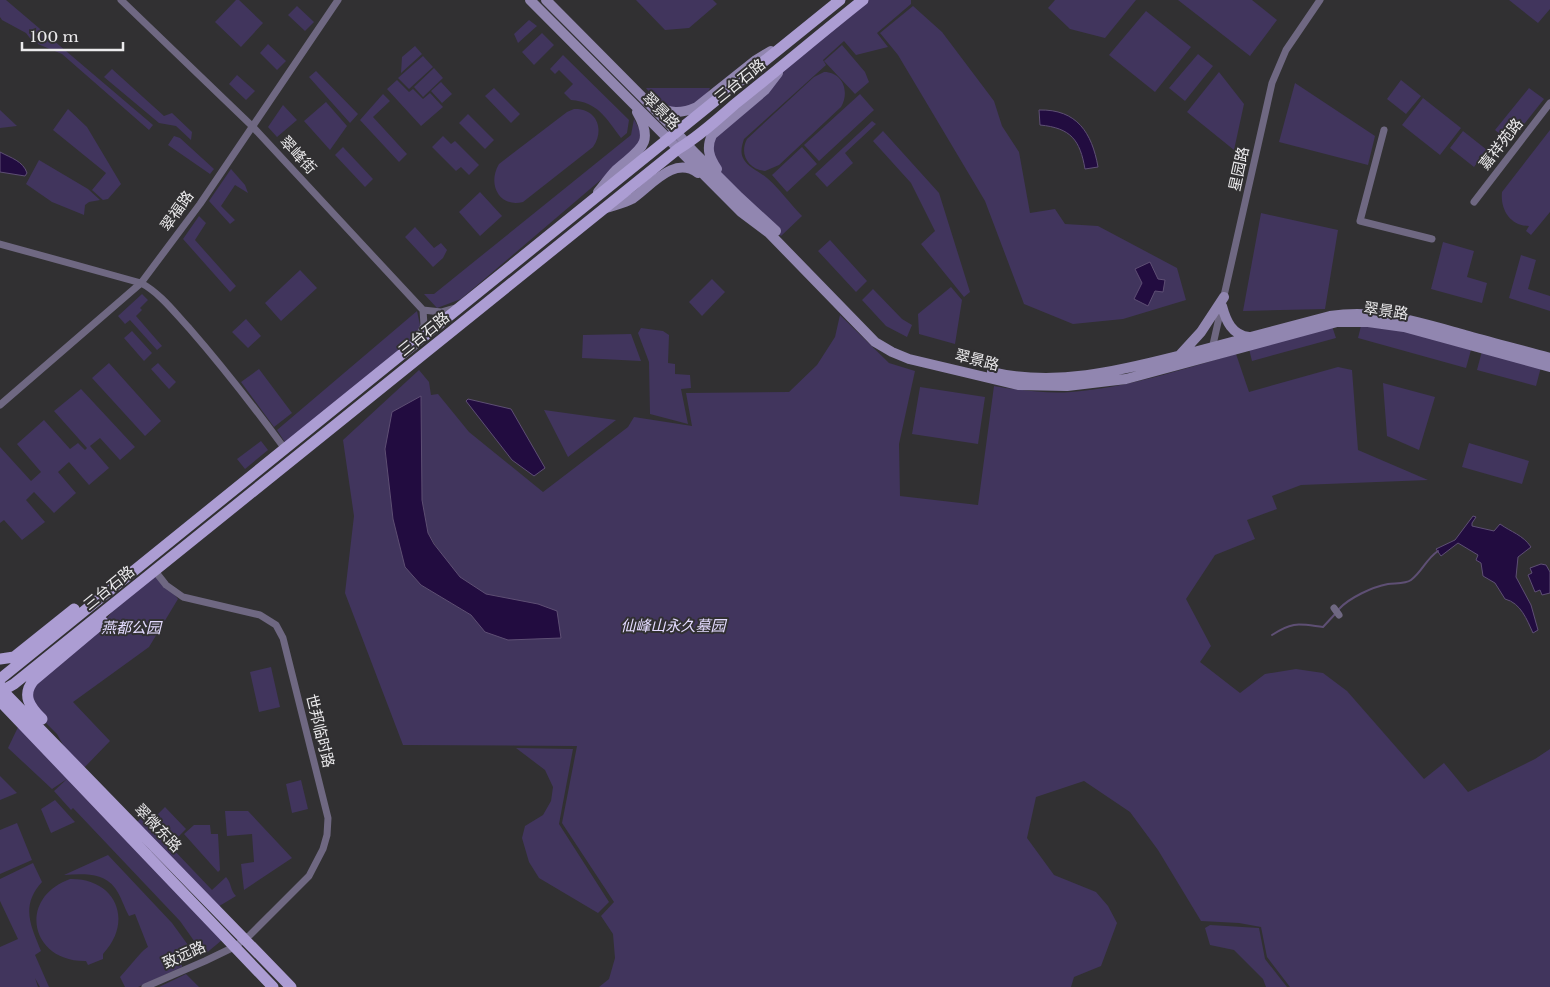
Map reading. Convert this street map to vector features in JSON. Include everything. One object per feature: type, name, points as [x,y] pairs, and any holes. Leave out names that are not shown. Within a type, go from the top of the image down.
[{"type":"main road","name":"翠景路","points":[[530,0],[632,103],[672,135],[713,184],[741,212],[769,233],[875,342],[909,359],[1018,385],[1067,386],[1126,379],[1250,337],[1330,316],[1350,313],[1371,313],[1418,322],[1550,358]]},
{"type":"main road","name":"翠景路","points":[[546,0],[643,97],[672,135]]},
{"type":"main road","name":"三台石路","points":[[0,679],[840,0]]},
{"type":"main road","name":"三台石路","points":[[1,692],[14,684],[125,595],[863,0]]},
{"type":"main road","points":[[643,97],[665,111],[677,113],[688,111],[697,107],[756,60],[792,39]]},
{"type":"main road","points":[[739,197],[712,161],[708,153],[709,142],[715,131],[765,90],[787,62]]},
{"type":"main road","points":[[592,200],[614,172],[641,150],[646,138],[643,123],[632,103]]},
{"type":"main road","name":"翠景路","points":[[683,146],[693,151],[878,335],[892,346],[909,353],[1019,377],[1081,377],[1125,370],[1179,356],[1213,351],[1337,322],[1368,322],[1404,328],[1550,367]]},
{"type":"main road","points":[[601,210],[630,200],[666,172],[679,168],[692,168],[713,184]]},
{"type":"main road","points":[[1223,302],[1225,318],[1232,329],[1242,336],[1250,337]]},
{"type":"main road","points":[[1179,356],[1201,332],[1223,302]]},
{"type":"main road","points":[[0,660],[14,657],[83,602],[127,577]]},
{"type":"main road","points":[[72,761],[56,734],[32,710],[26,692],[34,680],[104,622],[125,595]]},
{"type":"main road","name":"翠微东路","points":[[1,692],[72,761],[291,987]]},
{"type":"main road","name":"翠微东路","points":[[1,692],[24,726],[273,987]]},
{"type":"main road","points":[[0,714],[10,717],[24,726]]},
{"type":"street","name":"翠峰街","points":[[121,0],[252,126],[423,310]]},
{"type":"street","name":"翠福路","points":[[0,405],[141,283],[194,212],[338,0]]},
{"type":"street","name":"星园路","points":[[1213,351],[1272,83],[1286,50],[1320,0]]},
{"type":"street","name":"嘉祥苑路","points":[[1474,202],[1550,103]]},
{"type":"street","points":[[1384,130],[1360,221],[1432,239]]},
{"type":"street","points":[[0,244],[147,286],[170,308],[243,391],[285,449]]},
{"type":"street","points":[[415,344],[424,325],[423,310],[441,312],[463,305]]},
{"type":"street","name":"世邦临时路","points":[[155,570],[166,585],[183,597],[260,615],[276,625],[283,638],[328,818],[327,835],[323,849],[309,876],[245,940],[234,946]]},
{"type":"street","points":[[1334,608],[1340,614]]},
{"type":"street","name":"致远路","points":[[149,986],[234,946]]},
{"type":"green space","points":[[0,0],[6,0],[153,125],[149,130],[62,54],[33,42],[26,33],[2,20],[0,17]]},
{"type":"green space","points":[[236,0],[239,0],[263,23],[241,47],[215,22]]},
{"type":"green space","points":[[636,0],[713,0],[717,4],[689,28],[665,30]]},
{"type":"green space","points":[[864,0],[911,0],[911,4],[877,33],[888,47],[856,55],[844,41],[823,60],[826,65],[744,139],[741,151],[745,161],[772,182],[802,216],[781,236],[739,197],[718,172],[708,146],[787,62]]},
{"type":"green space","points":[[1055,0],[1136,0],[1105,38],[1070,29],[1048,8]]},
{"type":"green space","points":[[1178,0],[1252,0],[1277,20],[1250,56]]},
{"type":"green space","points":[[1509,0],[1550,0],[1550,9],[1538,23]]},
{"type":"green space","points":[[297,6],[314,22],[305,31],[288,15]]},
{"type":"green space","points":[[913,6],[942,32],[994,101],[1002,126],[1019,152],[1030,213],[1055,209],[1065,224],[1098,226],[1177,268],[1186,300],[1123,319],[1073,324],[1024,304],[985,201],[898,55],[880,33]]},
{"type":"green space","points":[[1146,11],[1191,47],[1155,92],[1109,55]]},
{"type":"green space","points":[[529,20],[537,26],[518,43],[514,34]]},
{"type":"green space","points":[[542,33],[554,45],[534,65],[522,52]]},
{"type":"green space","points":[[268,44],[286,61],[277,70],[260,53]]},
{"type":"green space","points":[[842,45],[865,72],[869,82],[855,94],[824,61]]},
{"type":"green space","points":[[415,46],[422,54],[401,73],[402,57]]},
{"type":"green space","points":[[1198,54],[1213,66],[1185,101],[1169,88]]},
{"type":"green space","points":[[563,55],[629,120],[627,133],[621,138],[606,118],[595,108],[580,101],[571,100],[564,93],[573,84],[559,70],[555,74],[550,69]]},
{"type":"green space","points":[[423,56],[433,67],[409,89],[398,78]]},
{"type":"green space","points":[[434,68],[443,78],[423,97],[414,87]]},
{"type":"green space","points":[[112,69],[164,116],[172,113],[192,132],[191,140],[176,126],[159,123],[104,77]]},
{"type":"green space","points":[[316,71],[358,114],[350,123],[309,77]]},
{"type":"green space","points":[[824,72],[836,75],[843,84],[845,95],[841,107],[779,165],[765,171],[759,170],[750,164],[744,150],[747,139],[814,77]]},
{"type":"green space","points":[[1219,72],[1244,104],[1234,150],[1187,112]]},
{"type":"green space","points":[[237,75],[255,91],[246,100],[229,84]]},
{"type":"green space","points":[[397,80],[409,92],[413,89],[423,99],[430,93],[443,107],[421,126],[387,89]]},
{"type":"green space","points":[[1401,80],[1421,96],[1406,114],[1387,99]]},
{"type":"green space","points":[[441,82],[452,94],[442,103],[431,91]]},
{"type":"green space","points":[[1295,83],[1375,136],[1368,165],[1279,142]]},
{"type":"green space","points":[[494,88],[520,114],[511,123],[485,96]]},
{"type":"green space","points":[[646,88],[710,88],[698,102],[685,108],[672,109],[663,106]]},
{"type":"green space","points":[[1529,88],[1544,99],[1510,142],[1495,130]]},
{"type":"green space","points":[[383,94],[390,101],[373,117],[407,154],[399,162],[360,120]]},
{"type":"green space","points":[[860,94],[874,110],[819,161],[804,145]]},
{"type":"green space","points":[[1423,98],[1461,128],[1440,155],[1402,125]]},
{"type":"green space","points":[[326,102],[347,126],[330,150],[304,121]]},
{"type":"green space","points":[[283,105],[297,120],[277,137],[268,127]]},
{"type":"green space","points":[[68,109],[87,127],[121,184],[108,199],[103,200],[92,190],[106,173],[53,130]]},
{"type":"green space","points":[[574,109],[588,112],[597,121],[598,134],[593,147],[523,202],[515,203],[502,198],[495,186],[494,179],[499,164],[567,112]]},
{"type":"green space","points":[[0,110],[17,126],[0,128]]},
{"type":"green space","points":[[468,114],[494,140],[485,149],[459,123]]},
{"type":"green space","points":[[634,119],[642,134],[637,149],[461,299],[437,308],[424,294],[434,294],[631,135]]},
{"type":"green space","points":[[872,121],[876,124],[845,153],[853,163],[827,187],[815,174]]},
{"type":"green space","points":[[1550,130],[1550,212],[1531,235],[1526,231],[1529,226],[1517,223],[1508,216],[1503,205],[1502,192]]},
{"type":"green space","points":[[883,131],[939,193],[970,292],[964,297],[921,244],[935,231],[911,183],[873,141]]},
{"type":"green space","points":[[1463,131],[1487,150],[1474,167],[1450,148]]},
{"type":"green space","points":[[174,136],[180,138],[214,169],[210,174],[168,145]]},
{"type":"green space","points":[[443,136],[451,144],[455,141],[479,165],[469,175],[461,167],[456,171],[432,147]]},
{"type":"green space","points":[[343,147],[373,179],[365,187],[335,155]]},
{"type":"green space","points":[[802,147],[817,164],[787,192],[772,175]]},
{"type":"green space","points":[[39,160],[88,189],[100,200],[89,202],[85,205],[84,215],[52,202],[26,184]]},
{"type":"green space","points":[[231,169],[245,185],[248,193],[235,185],[221,206],[235,220],[230,224],[209,201]]},
{"type":"green space","points":[[480,192],[502,216],[480,236],[459,212]]},
{"type":"green space","points":[[1261,213],[1338,230],[1325,309],[1243,311]]},
{"type":"green space","points":[[199,216],[206,223],[195,240],[236,286],[230,292],[183,239]]},
{"type":"green space","points":[[415,227],[434,248],[441,243],[447,250],[443,258],[433,267],[405,237]]},
{"type":"green space","points":[[830,240],[867,281],[856,292],[818,251]]},
{"type":"green space","points":[[1443,242],[1474,251],[1467,277],[1487,283],[1482,303],[1431,289]]},
{"type":"green space","points":[[1521,255],[1536,260],[1528,289],[1550,296],[1550,311],[1509,298]]},
{"type":"green space","points":[[300,270],[317,288],[281,321],[265,303]]},
{"type":"green space","points":[[712,279],[725,292],[702,316],[689,302]]},
{"type":"green space","points":[[951,287],[962,300],[955,344],[919,334],[918,314]]},
{"type":"green space","points":[[873,289],[902,319],[912,325],[907,337],[886,326],[862,300]]},
{"type":"green space","points":[[142,294],[148,300],[140,308],[142,310],[136,316],[162,346],[157,350],[130,320],[125,324],[118,316]]},
{"type":"green space","points":[[417,311],[420,325],[413,341],[286,444],[277,430]]},
{"type":"green space","name":"仙峰山永久墓园","points":[[840,315],[889,363],[915,371],[899,444],[900,496],[978,505],[994,386],[1052,392],[1092,390],[1154,377],[1236,354],[1249,392],[1338,367],[1352,370],[1358,450],[1428,480],[1301,485],[1272,496],[1277,509],[1247,520],[1255,539],[1215,555],[1186,599],[1211,646],[1200,662],[1240,693],[1265,674],[1296,669],[1323,673],[1347,691],[1424,779],[1444,763],[1468,792],[1535,759],[1550,749],[1550,987],[1290,987],[1267,957],[1261,927],[1239,923],[1201,921],[1158,850],[1130,812],[1084,781],[1036,797],[1027,838],[1054,875],[1096,892],[1108,906],[1117,923],[1101,966],[1074,977],[1071,987],[599,987],[609,979],[615,958],[613,934],[601,916],[614,902],[562,823],[577,746],[403,745],[345,593],[354,516],[343,440],[419,370],[429,382],[431,395],[438,394],[469,432],[543,492],[628,427],[634,417],[692,426],[686,393],[789,392],[817,365],[835,337]],"holes":[[[421,396],[422,500],[428,533],[442,556],[460,577],[486,595],[500,596],[486,632],[471,615],[421,585],[405,567],[393,519],[385,449]]]},
{"type":"green space","points":[[246,319],[261,336],[248,348],[232,332]]},
{"type":"green space","points":[[1332,326],[1336,338],[1252,361],[1249,349]]},
{"type":"green space","points":[[1361,326],[1405,331],[1471,350],[1466,368],[1358,338]]},
{"type":"green space","points":[[641,328],[663,331],[669,335],[668,363],[675,364],[675,374],[690,375],[691,388],[681,389],[688,424],[650,414],[649,362],[638,333]]},
{"type":"green space","points":[[132,331],[152,353],[144,361],[124,338]]},
{"type":"green space","points":[[631,334],[641,361],[582,358],[583,335]]},
{"type":"green space","points":[[1482,351],[1541,367],[1536,386],[1477,370]]},
{"type":"green space","points":[[109,363],[161,421],[145,436],[92,378]]},
{"type":"green space","points":[[158,363],[176,382],[169,389],[151,369]]},
{"type":"green space","points":[[259,369],[292,413],[274,427],[241,382]]},
{"type":"green space","points":[[1383,383],[1435,397],[1419,450],[1387,436]]},
{"type":"green space","points":[[920,387],[985,397],[978,444],[912,434]]},
{"type":"green space","points":[[81,389],[135,447],[120,460],[100,438],[90,446],[109,468],[89,485],[69,462],[58,472],[76,493],[54,513],[34,492],[26,500],[45,522],[22,540],[4,520],[0,523],[0,447],[31,481],[41,472],[17,444],[44,420],[70,449],[78,443],[85,450],[87,448],[54,411]]},
{"type":"green space","points":[[544,410],[616,420],[568,457]]},
{"type":"green space","points":[[261,441],[268,450],[245,469],[237,459]]},
{"type":"green space","points":[[1469,443],[1529,461],[1522,484],[1462,467]]},
{"type":"green space","name":"燕都公园","points":[[155,571],[178,599],[149,647],[73,702],[110,741],[81,771],[72,761],[57,734],[32,709],[30,685],[104,622],[125,595]]},
{"type":"green space","points":[[271,667],[280,707],[259,712],[250,672]]},
{"type":"green space","points":[[19,725],[222,940],[204,955],[180,921],[73,808],[71,810],[54,791],[67,779],[52,789],[8,748]]},
{"type":"green space","points":[[516,748],[573,749],[559,824],[609,902],[598,913],[539,878],[529,862],[522,838],[525,826],[543,815],[551,801],[553,787],[545,770]]},
{"type":"green space","points":[[0,776],[17,793],[0,800]]},
{"type":"green space","points":[[301,780],[308,809],[292,813],[286,784]]},
{"type":"green space","points":[[55,800],[75,822],[51,833],[41,809]]},
{"type":"green space","points":[[165,807],[186,829],[175,840],[154,818]]},
{"type":"green space","points":[[225,811],[248,811],[292,858],[244,890],[241,864],[254,862],[252,834],[227,836]]},
{"type":"green space","points":[[144,815],[151,823],[150,825],[212,890],[226,877],[236,896],[216,908],[135,824]]},
{"type":"green space","points":[[17,823],[32,860],[0,874],[0,830]]},
{"type":"green space","points":[[194,825],[210,825],[211,834],[218,834],[220,870],[218,872],[184,834]]},
{"type":"green space","points":[[108,855],[172,923],[188,945],[185,948],[188,957],[182,961],[182,967],[138,987],[125,987],[120,977],[148,947],[135,914],[129,916],[115,888],[104,879],[92,875],[64,875]]},
{"type":"green space","points":[[33,863],[42,882],[31,899],[29,908],[31,925],[41,951],[35,955],[49,987],[40,987],[35,978],[38,987],[0,987],[0,947],[18,939],[0,901],[0,879]]},
{"type":"green space","points":[[70,879],[86,881],[99,886],[109,894],[115,904],[118,916],[117,928],[112,941],[103,954],[103,959],[88,965],[86,961],[67,959],[52,951],[42,941],[37,928],[37,914],[42,900],[53,888]]},
{"type":"green space","points":[[1210,925],[1259,928],[1265,959],[1287,987],[1266,987],[1263,979],[1234,950],[1210,945],[1205,928]]},
{"type":"green space","points":[[186,974],[199,987],[159,987]]},
{"type":"shaded area","points":[[1039,110],[1063,114],[1080,125],[1092,144],[1098,167],[1085,169],[1077,143],[1067,133],[1059,129],[1040,125]]},
{"type":"shaded area","points":[[0,152],[23,166],[27,173],[25,176],[0,172]]},
{"type":"shaded area","points":[[1150,262],[1158,279],[1165,280],[1163,292],[1155,291],[1148,306],[1134,299],[1142,283],[1135,269]]},
{"type":"shaded area","points":[[421,396],[422,500],[428,533],[434,544],[460,577],[486,594],[538,604],[557,611],[561,638],[508,640],[485,632],[471,615],[421,585],[405,567],[393,519],[385,449],[392,412]]},
{"type":"shaded area","points":[[468,399],[511,409],[545,468],[534,476],[512,460],[466,401]]},
{"type":"shaded area","points":[[1473,516],[1476,517],[1472,526],[1494,531],[1500,524],[1521,537],[1531,547],[1518,557],[1516,577],[1531,605],[1538,630],[1533,633],[1519,608],[1511,601],[1505,599],[1495,583],[1483,576],[1481,563],[1476,560],[1478,555],[1458,543],[1441,556],[1436,549],[1455,540]]},
{"type":"shaded area","points":[[1541,564],[1546,565],[1550,572],[1550,593],[1542,595],[1540,590],[1535,592],[1528,575],[1532,573],[1530,568]]},
{"type":"waterway","points":[[1339,609],[1368,590],[1382,585],[1409,581],[1415,577],[1438,551]]},
{"type":"waterway","points":[[1272,635],[1285,627],[1296,625],[1323,627],[1336,613]]}]
